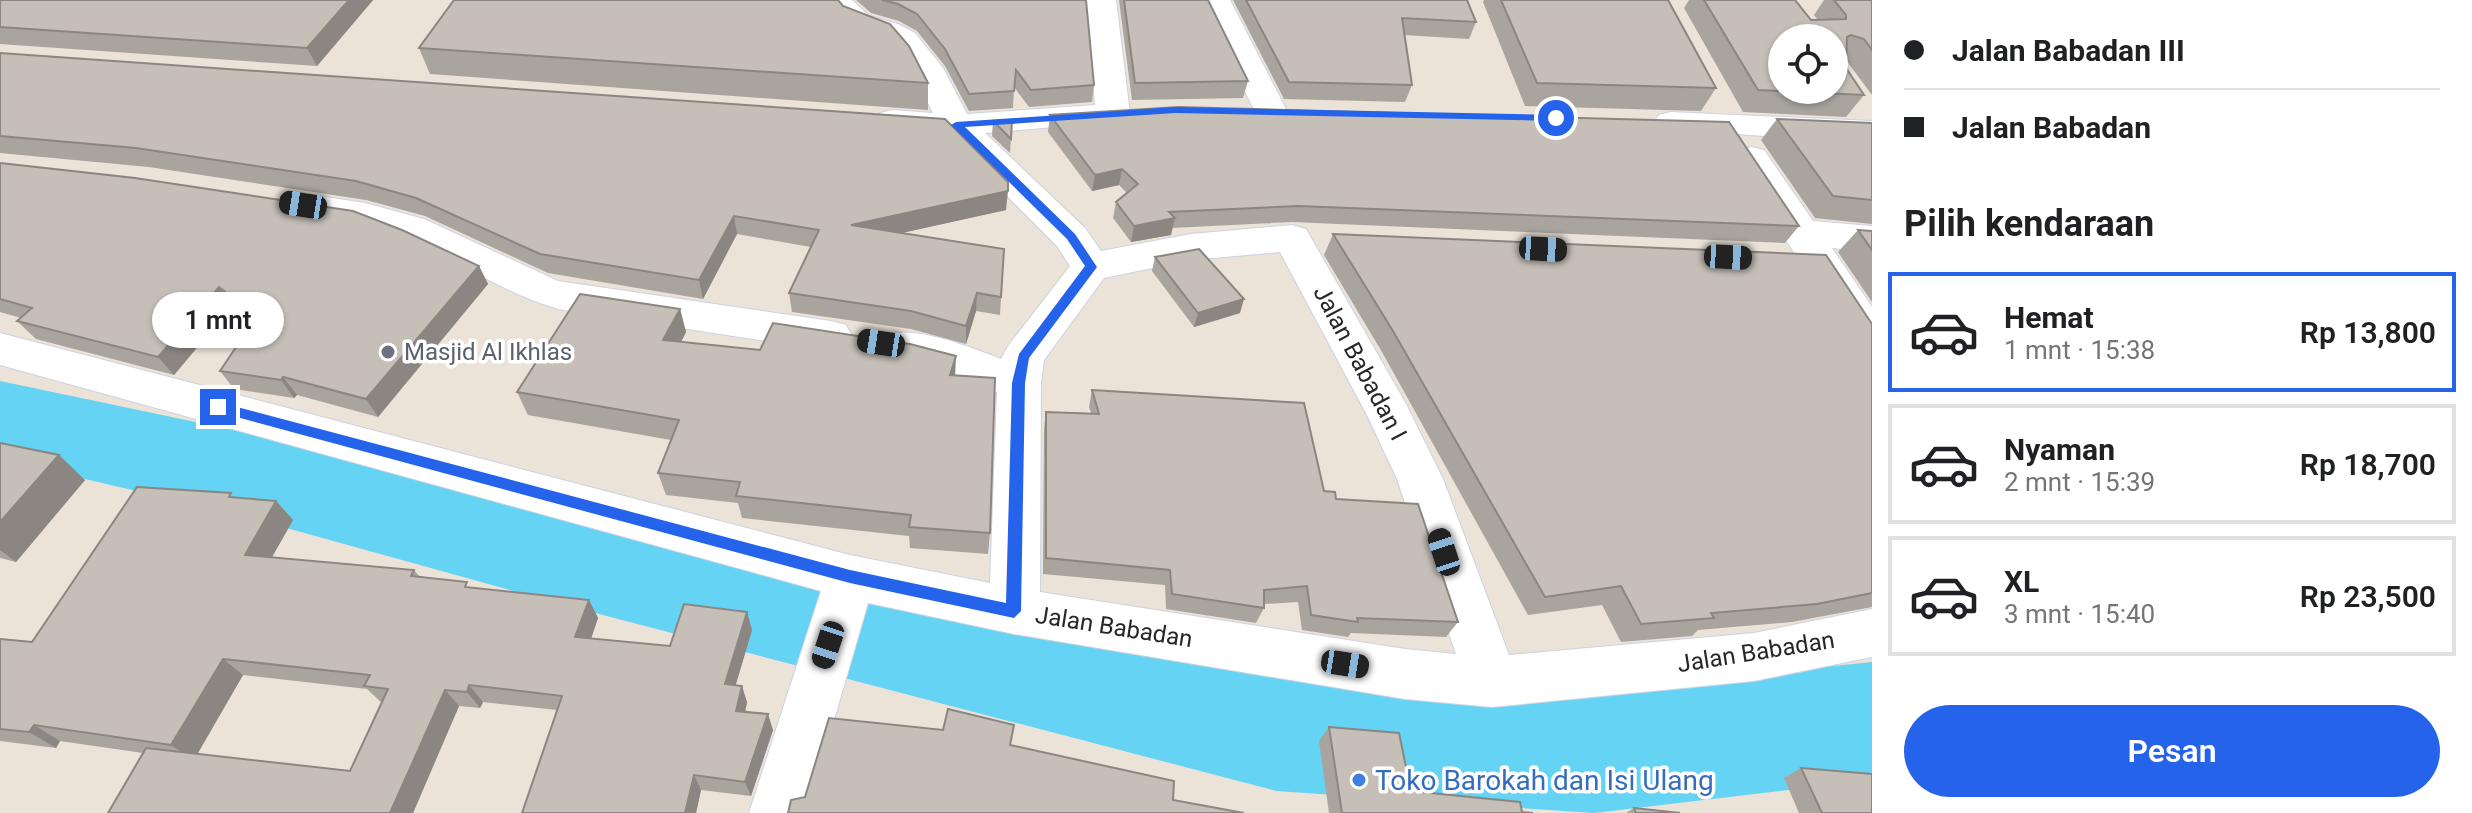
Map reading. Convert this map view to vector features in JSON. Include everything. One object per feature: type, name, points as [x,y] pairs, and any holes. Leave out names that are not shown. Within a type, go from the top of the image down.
[{"type":"street","points":[[835,0],[858,23],[887,31],[904,40],[927,68],[956,125],[1071,237],[1091,267],[1023,357],[1019,383],[1014,611]]},
{"type":"street","points":[[862,118],[956,125],[1129,113],[1101,0]]},
{"type":"street","points":[[1215,0],[1270,111]]},
{"type":"street","points":[[1722,111],[1872,339]]},
{"type":"street","points":[[1633,120],[1722,111],[1867,120]]},
{"type":"street","points":[[272,200],[391,221],[538,289],[558,295],[911,348],[981,367],[1019,383]]},
{"type":"street","name":"Jalan Babadan I","points":[[1091,267],[1191,247],[1309,238],[1420,479],[1492,682]]},
{"type":"street","points":[[1773,259],[1817,255],[1872,239]]},
{"type":"street","points":[[1817,255],[1872,274]]},
{"type":"street","name":"Jalan Babadan","points":[[0,349],[848,581],[1405,674],[1492,682],[1754,657],[1872,633]]},
{"type":"street","points":[[778,813],[848,581]]},
{"type":"building","points":[[0,0],[349,0],[307,48],[0,27]]},
{"type":"building","points":[[454,0],[838,0],[843,6],[890,24],[909,46],[928,83],[419,48]]},
{"type":"building","points":[[882,0],[1086,0],[1094,85],[1031,90],[1016,70],[1014,91],[969,94],[945,49],[917,14]]},
{"type":"building","points":[[1124,0],[1208,0],[1248,81],[1135,83]]},
{"type":"building","points":[[1246,0],[1467,0],[1476,22],[1402,18],[1412,85],[1289,82]]},
{"type":"building","points":[[1501,0],[1668,0],[1716,88],[1537,83]]},
{"type":"building","points":[[1704,0],[1795,0],[1811,20],[1846,19],[1834,0],[1872,0],[1872,50],[1864,39],[1848,36],[1848,24],[1768,24],[1768,90],[1758,90]]},
{"type":"building","points":[[0,53],[945,119],[1008,182],[1008,191],[851,225],[1004,249],[1001,297],[977,293],[966,326],[911,311],[789,293],[819,230],[734,216],[699,280],[540,254],[416,198],[356,181],[136,148],[0,136]]},
{"type":"building","points":[[1848,71],[1864,95],[1848,94]]},
{"type":"building","points":[[1179,107],[1729,122],[1799,226],[1298,206],[1169,212],[1175,218],[1134,226],[1116,202],[1138,184],[1122,169],[1095,175],[1050,115]]},
{"type":"building","points":[[1777,119],[1872,123],[1872,200],[1833,196]]},
{"type":"building","points":[[1012,120],[1011,139],[993,121]]},
{"type":"building","points":[[0,163],[135,178],[353,211],[479,266],[366,399],[283,377],[281,380],[220,371],[257,316],[219,287],[158,357],[17,321],[32,308],[0,299]]},
{"type":"building","points":[[1858,230],[1872,231],[1872,250]]},
{"type":"building","points":[[1333,234],[1826,255],[1872,324],[1872,593],[1817,604],[1711,613],[1714,618],[1641,624],[1621,586],[1545,597],[1393,331]]},
{"type":"building","points":[[1199,249],[1244,299],[1198,313],[1155,257]]},
{"type":"building","points":[[580,294],[680,309],[663,340],[760,350],[773,323],[910,344],[956,356],[950,375],[995,378],[990,533],[909,527],[911,515],[736,496],[740,482],[658,473],[679,420],[517,392]]},
{"type":"building","points":[[1092,390],[1304,403],[1324,491],[1335,492],[1336,499],[1418,504],[1458,622],[1357,618],[1358,622],[1311,615],[1307,586],[1264,590],[1264,608],[1172,594],[1170,570],[1046,558],[1046,412],[1099,414]]},
{"type":"building","points":[[0,443],[59,455],[0,522]]},
{"type":"building","points":[[137,487],[231,493],[229,497],[276,501],[245,555],[414,570],[411,576],[467,582],[465,587],[589,600],[575,637],[670,646],[684,604],[747,612],[725,684],[742,686],[736,711],[768,714],[745,782],[694,775],[685,813],[522,813],[562,696],[469,685],[467,692],[445,690],[390,813],[108,813],[146,748],[350,771],[388,689],[364,686],[370,675],[223,659],[171,745],[34,725],[29,732],[0,729],[0,639],[32,642]]},
{"type":"building","points":[[948,709],[1014,725],[1010,745],[1174,781],[1173,800],[1244,813],[788,813],[791,800],[805,797],[829,718],[943,730]]},
{"type":"building","points":[[1329,727],[1399,733],[1411,791],[1520,802],[1522,812],[1533,813],[1342,813]]},
{"type":"building","points":[[1801,768],[1872,774],[1872,813],[1822,813]]},
{"type":"building","points":[[1634,808],[1680,813],[1636,813]]},
{"type":"waterway","points":[[0,420],[243,474],[553,555],[1277,731],[1592,752],[1872,721]]},
{"type":"place","name":"Masjid Al Ikhlas","points":[[388,352]]},
{"type":"place","name":"Toko Barokah dan Isi Ulang","points":[[1359,780]]},
{"type":"route","points":[[218,407],[850,577],[1014,611],[1019,383],[1023,357],[1091,267],[1071,237],[956,125],[1175,110],[1556,118]]}]
